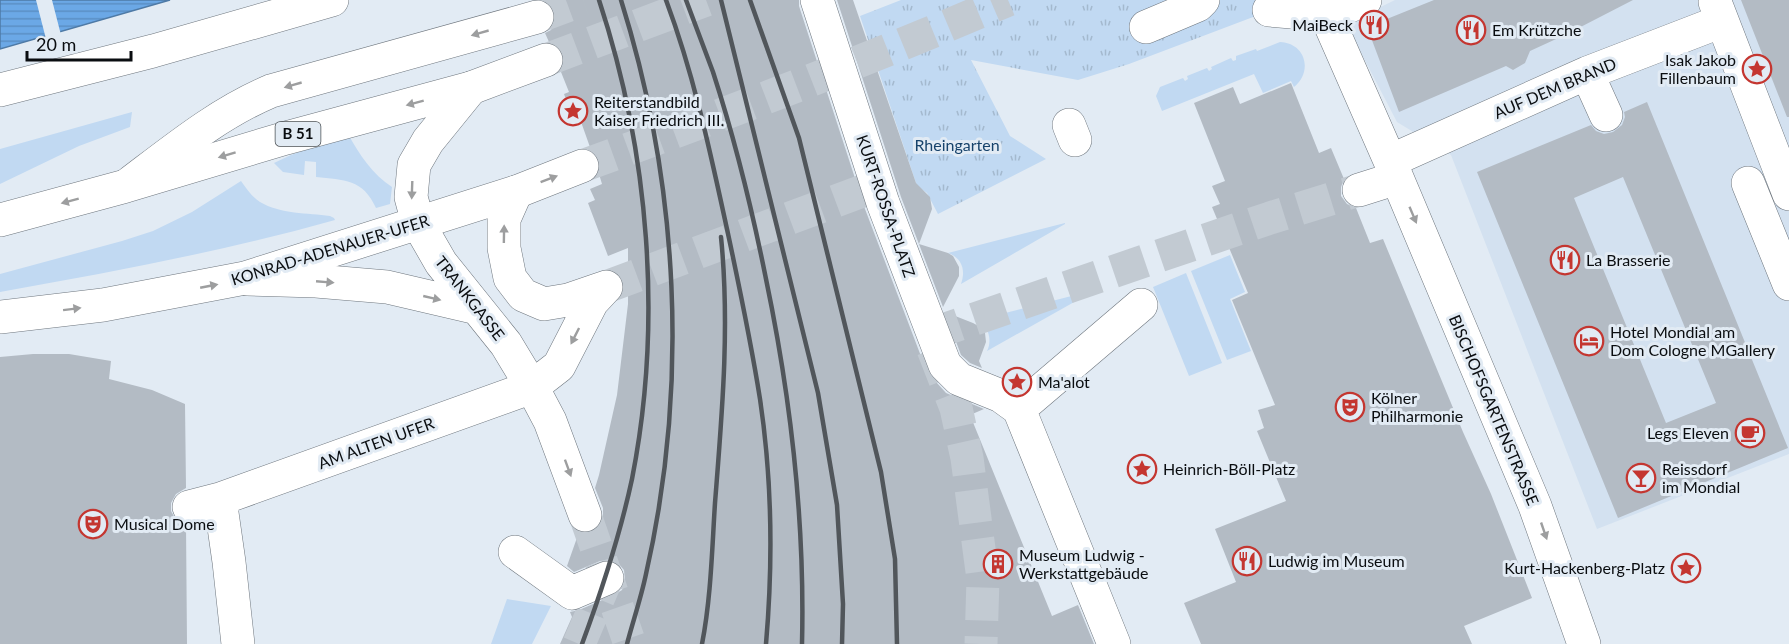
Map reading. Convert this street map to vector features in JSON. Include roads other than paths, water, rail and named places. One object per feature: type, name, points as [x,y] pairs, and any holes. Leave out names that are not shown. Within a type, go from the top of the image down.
[{"type":"street","points":[[0,90],[153,51],[332,0]]},
{"type":"street","name":"KURT-ROSSA-PLATZ","points":[[817,0],[883,203],[945,365],[959,379],[1001,396],[1019,409]]},
{"type":"street","points":[[1146,27],[1198,5],[1203,0]]},
{"type":"street","points":[[1269,10],[1326,15],[1365,0]]},
{"type":"street","points":[[1718,10],[1789,194]]},
{"type":"street","name":"AUF DEM BRAND","points":[[1394,170],[1718,10]]},
{"type":"street","name":"BISCHOFSGARTENSTRASSE","points":[[1326,15],[1394,170],[1535,506],[1584,644]]},
{"type":"street","points":[[126,186],[212,122],[247,101],[272,91],[537,17]]},
{"type":"street","name":"B 51","points":[[0,220],[471,88],[546,60]]},
{"type":"street","points":[[1587,73],[1606,115]]},
{"type":"street","name":"TRANKGASSE","points":[[471,88],[428,141],[414,165],[411,197],[418,223],[441,263],[506,344],[532,387],[550,422],[585,515]]},
{"type":"street","name":"KONRAD-ADENAUER-UFER","points":[[0,317],[103,305],[245,278],[516,192],[582,166]]},
{"type":"street","points":[[1359,190],[1394,170]]},
{"type":"street","points":[[1748,183],[1789,284]]},
{"type":"street","name":"AM ALTEN UFER","points":[[238,644],[230,562],[205,503],[532,387],[559,366],[592,302],[606,287],[568,300],[544,304],[523,295],[510,278],[504,248],[504,219],[516,192]]},
{"type":"street","points":[[245,278],[387,287],[477,308]]},
{"type":"street","points":[[1114,644],[1019,409],[1142,305]]},
{"type":"street","points":[[515,552],[572,593],[607,578]]},
{"type":"water","points":[[0,0],[170,0],[0,49]]},
{"type":"tunnel","points":[[537,17],[583,0]]},
{"type":"tunnel","points":[[546,60],[706,0]]},
{"type":"tunnel","points":[[582,166],[796,86],[1008,0]]},
{"type":"tunnel","points":[[606,287],[884,183]]},
{"type":"tunnel","points":[[928,335],[1270,218],[1359,190]]},
{"type":"tunnel","points":[[933,349],[956,408],[967,458],[983,579],[981,644]]},
{"type":"tunnel","points":[[585,515],[630,644]]},
{"type":"tunnel","points":[[579,644],[607,578]]},
{"type":"railway","points":[[582,644],[610,562],[632,479],[642,420],[647,359],[646,238],[640,177],[630,117],[599,0]]},
{"type":"railway","points":[[621,0],[640,70],[655,141],[666,213],[671,286],[672,358],[668,431],[660,503],[644,583],[627,644]]},
{"type":"railway","points":[[666,0],[685,56],[708,142],[760,399],[767,460],[770,521],[770,583],[766,644]]},
{"type":"railway","points":[[686,0],[713,72],[736,149],[775,324],[783,369],[799,506],[802,644]]},
{"type":"railway","points":[[721,0],[818,393],[837,505],[843,604],[842,644]]},
{"type":"railway","points":[[750,0],[799,138],[881,472],[895,559],[897,644]]},
{"type":"railway","points":[[702,644],[711,574],[724,370],[725,304],[721,237]]},
{"type":"place","name":"MaiBeck","points":[[1374,25]]},
{"type":"place","name":"Em Krützche","points":[[1471,30]]},
{"type":"place","name":"Isak Jakob Fillenbaum","points":[[1757,69]]},
{"type":"place","name":"Reiterstandbild Kaiser Friedrich III.","points":[[573,111]]},
{"type":"place","name":"La Brasserie","points":[[1565,260]]},
{"type":"place","name":"Hotel Mondial am Dom Cologne MGallery","points":[[1589,341]]},
{"type":"place","name":"Ma'alot","points":[[1017,382]]},
{"type":"place","name":"Kölner Philharmonie","points":[[1350,407]]},
{"type":"place","name":"Legs Eleven","points":[[1750,433]]},
{"type":"place","name":"Heinrich-Böll-Platz","points":[[1142,469]]},
{"type":"place","name":"Reissdorf im Mondial","points":[[1641,478]]},
{"type":"place","name":"Musical Dome","points":[[93,524]]},
{"type":"place","name":"Ludwig im Museum","points":[[1247,561]]},
{"type":"place","name":"Museum Ludwig - Werkstattgebäude","points":[[998,564]]},
{"type":"place","name":"Kurt-Hackenberg-Platz","points":[[1686,568]]},
{"type":"park label","name":"Rheingarten","points":[[957,145]]}]
